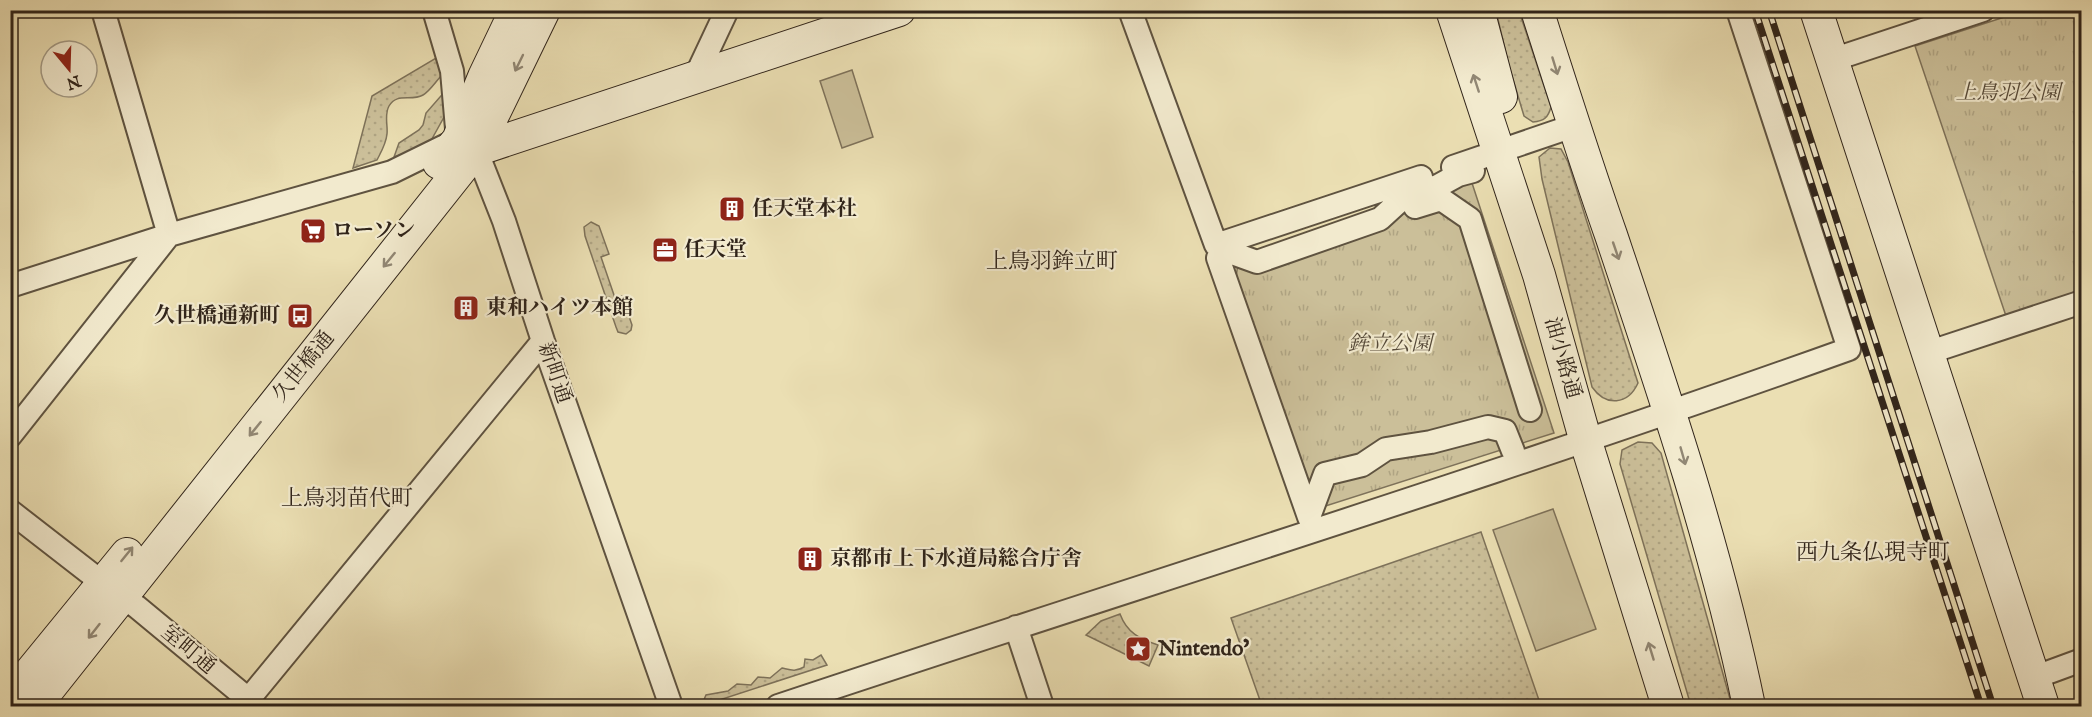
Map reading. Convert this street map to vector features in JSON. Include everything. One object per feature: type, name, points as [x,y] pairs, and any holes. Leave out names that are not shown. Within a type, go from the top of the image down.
[{"type":"street","points":[[103,10],[169,235]]},
{"type":"street","name":"新町通","points":[[434,10],[452,71],[467,145],[504,221],[543,341],[671,706]]},
{"type":"street","name":"久世橋通","points":[[467,145],[484,77],[516,10]]},
{"type":"street","name":"久世橋通","points":[[35,706],[112,590],[467,145],[544,10]]},
{"type":"street","points":[[695,78],[727,10]]},
{"type":"street","points":[[10,286],[169,235],[392,172],[467,145],[695,78],[899,10]]},
{"type":"street","points":[[1130,10],[1216,245],[1574,126]]},
{"type":"street","name":"油小路通","points":[[1452,10],[1507,148],[1539,275],[1586,442],[1668,706]]},
{"type":"street","points":[[1478,10],[1507,148]]},
{"type":"street","points":[[1537,10],[1671,413],[1737,647],[1749,706]]},
{"type":"street","points":[[778,706],[1586,442],[1849,349],[1738,10]]},
{"type":"street","points":[[1816,10],[2038,692],[2082,660]]},
{"type":"street","points":[[1832,60],[1983,10]]},
{"type":"street","points":[[1380,219],[1441,199],[1470,219],[1540,408],[1509,441],[1488,427],[1431,442],[1386,449],[1362,465],[1325,474],[1309,517],[1218,258],[1232,253],[1257,262],[1380,219],[1403,198],[1473,171]]},
{"type":"street","points":[[10,436],[169,235]]},
{"type":"street","points":[[1927,353],[2082,302]]},
{"type":"street","points":[[247,704],[543,341]]},
{"type":"street","name":"室町通","points":[[10,512],[137,607],[247,704]]},
{"type":"street","name":"久世橋通","points":[[10,697],[112,590]]},
{"type":"street","points":[[1016,627],[1042,706]]},
{"type":"street","points":[[1737,647],[1767,706]]},
{"type":"green space","points":[[1496,11],[1519,11],[1551,107],[1543,120],[1533,122],[1524,116]]},
{"type":"green space","name":"上鳥羽公園","points":[[2023,11],[2081,11],[2081,291],[2006,316],[1915,46]]},
{"type":"green space","points":[[436,58],[442,75],[423,95],[414,98],[400,98],[392,102],[387,113],[386,141],[377,160],[353,168],[372,96]]},
{"type":"green space","points":[[852,70],[873,137],[842,148],[820,81]]},
{"type":"green space","points":[[447,89],[449,108],[428,146],[394,157],[399,143],[419,130],[426,113]]},
{"type":"green space","points":[[1550,148],[1561,149],[1568,162],[1638,383],[1629,396],[1616,401],[1604,398],[1592,387],[1542,179],[1539,157]]},
{"type":"green space","name":"鉾立公園","points":[[1471,180],[1554,433],[1313,510],[1235,285],[1239,256]]},
{"type":"green space","points":[[591,222],[599,226],[609,254],[601,257],[615,298],[622,296],[632,325],[631,330],[626,334],[618,332],[585,236],[584,227]]},
{"type":"green space","points":[[1638,442],[1652,443],[1661,453],[1732,706],[1691,706],[1620,464],[1622,450]]},
{"type":"green space","points":[[1553,509],[1596,629],[1536,651],[1493,530]]},
{"type":"green space","points":[[1481,532],[1541,706],[1262,706],[1231,618]]},
{"type":"green space","points":[[1120,614],[1130,631],[1158,645],[1149,666],[1086,635],[1101,621]]},
{"type":"green space","points":[[821,655],[827,665],[701,706],[693,706],[703,702],[706,695],[728,691],[737,684],[751,685],[758,677],[770,678],[782,668],[798,670],[804,667],[805,659],[813,660]]},
{"type":"railway","points":[[1755,10],[1981,706]]},
{"type":"railway","points":[[1769,10],[1993,706]]},
{"type":"place","name":"任天堂本社","points":[[732,209]]},
{"type":"place","name":"ローソン","points":[[313,231]]},
{"type":"place","name":"任天堂","points":[[665,250]]},
{"type":"place","name":"東和ハイツ本館","points":[[466,308]]},
{"type":"place","name":"久世橋通新町","points":[[300,316]]},
{"type":"place","name":"京都市上下水道局総合庁舎","points":[[810,559]]},
{"type":"place","name":"Nintendo’","points":[[1138,649]]},
{"type":"district","name":"上鳥羽鉾立町","points":[[1052,262]]},
{"type":"district","name":"上鳥羽苗代町","points":[[347,499]]},
{"type":"district","name":"西九条仏現寺町","points":[[1873,553]]}]
